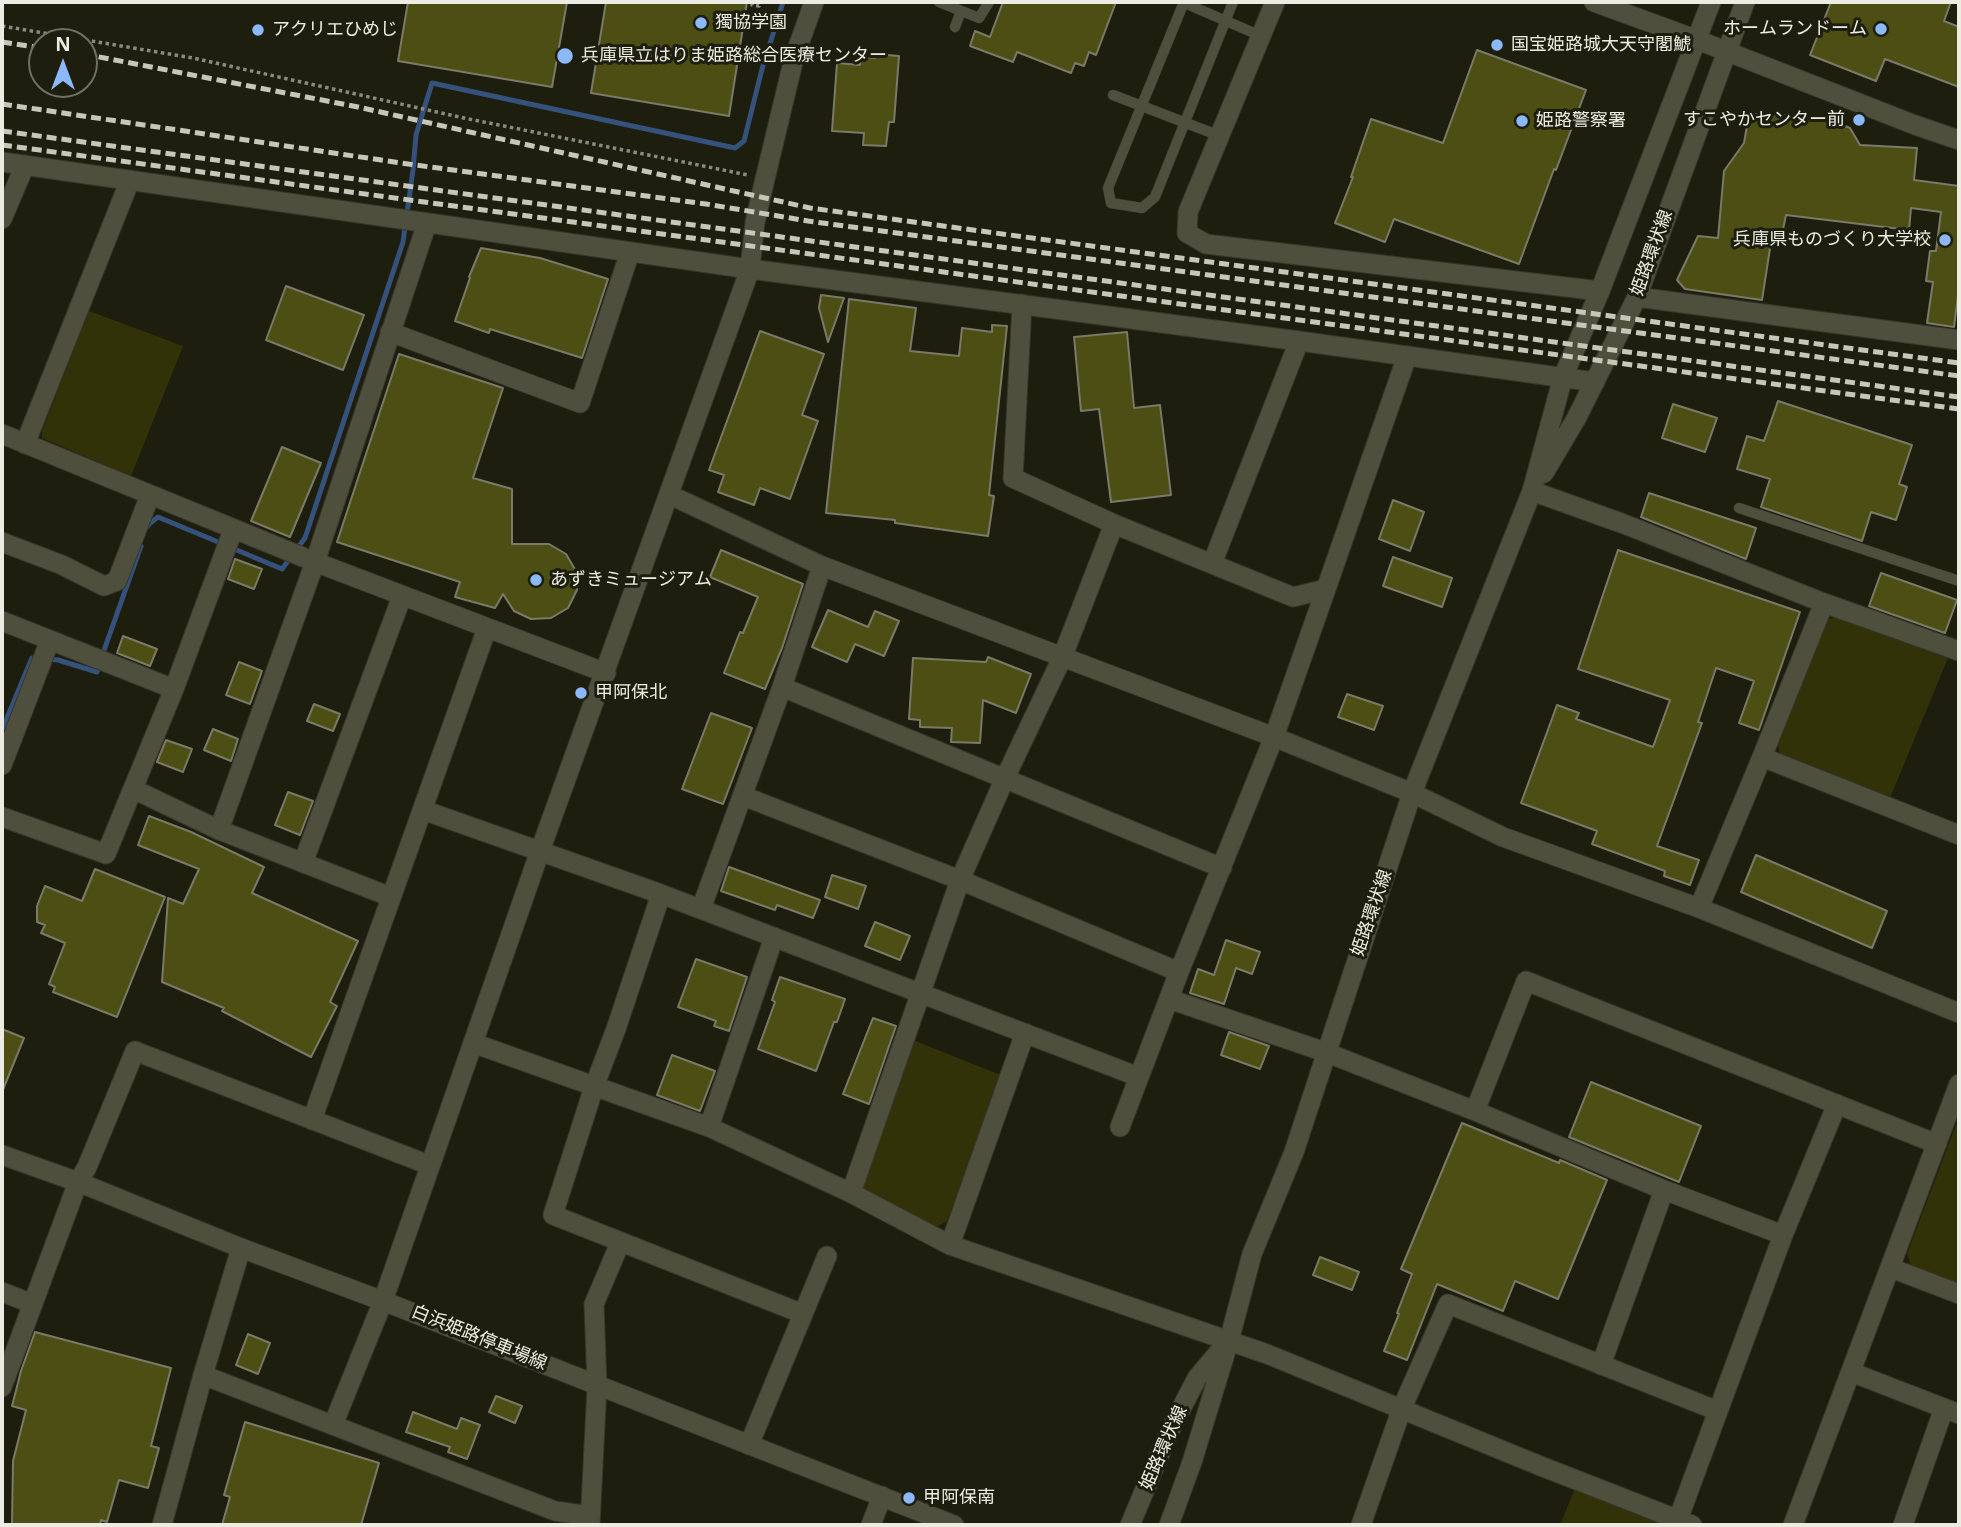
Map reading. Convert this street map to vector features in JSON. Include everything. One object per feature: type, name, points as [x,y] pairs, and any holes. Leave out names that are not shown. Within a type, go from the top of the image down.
[{"type":"street","points":[[332,1425],[383,1301],[540,851],[751,269],[755,222],[765,178],[794,58],[814,2]]},
{"type":"street","points":[[1275,2],[1188,212],[1187,233],[1206,244],[1600,291]]},
{"type":"street","points":[[1594,2],[1959,140]]},
{"type":"street","name":"姫路環状線","points":[[1169,1525],[1192,1462],[1252,1254],[1294,1152],[1412,793],[1532,491],[1563,377],[1600,291],[1711,2]]},
{"type":"street","name":"姫路環状線","points":[[1532,491],[1576,419],[1637,297],[1745,2]]},
{"type":"street","points":[[2,162],[751,269],[1595,382]]},
{"type":"street","points":[[2,219],[25,165]]},
{"type":"street","points":[[25,444],[130,180]]},
{"type":"street","points":[[219,830],[315,562],[427,223]]},
{"type":"street","points":[[390,332],[580,403],[630,251]]},
{"type":"street","points":[[1637,297],[1959,340]]},
{"type":"street","points":[[1022,304],[1013,478],[1114,524],[1293,597],[1326,589]]},
{"type":"street","points":[[1212,564],[1299,341]]},
{"type":"street","points":[[1120,1127],[1274,737],[1407,356]]},
{"type":"street","points":[[2,434],[149,495],[229,541],[315,562],[606,673]]},
{"type":"street","points":[[1532,491],[1624,524],[1824,603],[1959,651]]},
{"type":"street","points":[[2,542],[62,565],[104,586],[117,581],[149,495]]},
{"type":"street","points":[[670,495],[822,566],[1274,737],[1412,793],[1503,837],[1699,908],[1959,1013]]},
{"type":"street","points":[[851,1193],[960,880],[1062,658],[1114,524]]},
{"type":"street","points":[[2,817],[106,855],[174,689],[229,541]]},
{"type":"street","points":[[701,909],[782,687],[822,566]]},
{"type":"street","points":[[303,863],[402,596]]},
{"type":"street","points":[[1699,908],[1824,603]]},
{"type":"street","points":[[2,621],[174,689]]},
{"type":"street","points":[[312,1120],[487,628]]},
{"type":"street","points":[[2,765],[50,640]]},
{"type":"street","points":[[782,687],[1222,868]]},
{"type":"street","points":[[1762,757],[1959,835]]},
{"type":"street","points":[[133,789],[219,830],[391,897]]},
{"type":"street","points":[[743,796],[960,880],[1179,972]]},
{"type":"street","points":[[423,810],[661,894],[1139,1077]]},
{"type":"street","points":[[661,894],[553,1215],[803,1314]]},
{"type":"street","points":[[709,1127],[774,937]]},
{"type":"street","points":[[1475,1111],[1526,981],[1937,1144]]},
{"type":"street","points":[[1169,999],[1325,1052],[1664,1190],[1783,1235]]},
{"type":"street","points":[[950,1245],[1026,1033]]},
{"type":"street","points":[[473,1043],[709,1127],[851,1193],[950,1245],[1267,1354],[1682,1524],[1718,1411],[1783,1235],[1837,1104]]},
{"type":"street","points":[[2,1386],[78,1182],[87,1167],[135,1051],[429,1165]]},
{"type":"street","points":[[1793,1525],[1959,1084]]},
{"type":"street","name":"白浜姫路停車場線","points":[[2,1155],[78,1182],[954,1525]]},
{"type":"street","points":[[1601,1365],[1664,1190]]},
{"type":"street","points":[[203,1375],[332,1425],[552,1518],[590,1521],[597,1386],[594,1304],[620,1243]]},
{"type":"street","points":[[162,1525],[241,1248]]},
{"type":"street","points":[[750,1445],[827,1256]]},
{"type":"street","points":[[1891,1268],[1959,1294]]},
{"type":"street","points":[[2,1292],[33,1304]]},
{"type":"street","points":[[1361,1525],[1402,1408],[1448,1304],[1718,1411]]},
{"type":"street","name":"姫路環状線","points":[[1130,1525],[1170,1430],[1197,1378],[1229,1341]]},
{"type":"street","points":[[1851,1372],[1952,1411],[1903,1525]]},
{"type":"street","points":[[871,1525],[882,1496]]},
{"type":"lane","points":[[940,2],[979,18],[989,2]]},
{"type":"lane","points":[[1233,2],[1226,20],[1155,197],[1142,208],[1111,203],[1108,188],[1183,2],[1226,20],[1261,36]]},
{"type":"lane","points":[[956,27],[961,11]]},
{"type":"lane","points":[[1113,95],[1220,136]]},
{"type":"lane","points":[[1739,508],[1959,582]]},
{"type":"path","points":[[752,2],[752,5],[759,6],[760,2]]},
{"type":"path","points":[[2,26],[193,58],[464,118],[765,178]]},
{"type":"shaded area","points":[[89,311],[183,346],[131,476],[42,438],[42,431]]},
{"type":"shaded area","points":[[1837,616],[1948,658],[1890,798],[1781,756],[1777,743],[1825,621]]},
{"type":"shaded area","points":[[913,1040],[1003,1076],[947,1221],[935,1228],[866,1193],[860,1182]]},
{"type":"shaded area","points":[[1959,1117],[1959,1285],[1912,1268],[1907,1254]]},
{"type":"shaded area","points":[[1576,1486],[1661,1521],[1662,1525],[1560,1525]]},
{"type":"building","points":[[408,2],[567,2],[552,87],[398,61]]},
{"type":"building","points":[[606,2],[747,2],[729,116],[591,93]]},
{"type":"building","points":[[1003,2],[1116,2],[1096,55],[1089,52],[1084,66],[1075,63],[1071,73],[1017,52],[1013,62],[970,46],[975,31],[990,37]]},
{"type":"building","name":"ホームランドーム","points":[[1831,2],[1951,2],[1944,21],[1959,27],[1959,87],[1885,59],[1876,81],[1810,55]]},
{"type":"building","points":[[1477,50],[1586,90],[1519,264],[1394,219],[1385,242],[1335,223],[1371,119],[1443,143]]},
{"type":"building","points":[[875,54],[899,56],[894,122],[889,122],[886,146],[863,145],[864,133],[832,131],[837,63],[860,65],[860,57],[875,58]]},
{"type":"building","points":[[1749,114],[1821,117],[1850,128],[1860,145],[1917,148],[1914,180],[1959,186],[1959,287],[1954,327],[1927,323],[1933,282],[1926,281],[1930,251],[1936,251],[1941,212],[1911,208],[1909,230],[1786,215],[1780,244],[1771,242],[1762,300],[1685,289],[1677,280],[1698,236],[1718,238],[1724,171],[1744,143]]},
{"type":"building","points":[[481,248],[540,258],[608,279],[582,358],[490,329],[489,333],[455,321]]},
{"type":"building","points":[[286,286],[364,315],[343,370],[266,340]]},
{"type":"building","points":[[821,295],[844,298],[828,342],[819,308]]},
{"type":"building","points":[[849,299],[916,308],[910,351],[959,356],[962,328],[992,332],[992,325],[1007,326],[989,495],[994,496],[988,536],[895,523],[895,520],[826,513]]},
{"type":"building","points":[[760,331],[824,354],[802,415],[818,421],[790,499],[760,488],[754,505],[718,492],[724,475],[709,470]]},
{"type":"building","points":[[1127,332],[1134,408],[1160,405],[1171,495],[1111,502],[1099,409],[1081,411],[1074,337]]},
{"type":"building","points":[[399,354],[503,388],[473,478],[512,489],[512,544],[549,544],[566,554],[576,571],[577,590],[568,608],[551,618],[531,619],[514,611],[503,594],[495,608],[455,597],[460,582],[337,542]]},
{"type":"building","points":[[1778,401],[1912,445],[1899,484],[1907,487],[1896,520],[1871,512],[1862,541],[1761,507],[1770,479],[1737,469],[1747,436],[1764,441]]},
{"type":"building","points":[[1673,404],[1717,418],[1705,452],[1662,438]]},
{"type":"building","points":[[282,447],[321,463],[290,537],[251,521]]},
{"type":"building","points":[[1649,493],[1756,528],[1746,559],[1641,517]]},
{"type":"building","points":[[1393,500],[1424,512],[1410,551],[1379,539]]},
{"type":"building","points":[[721,550],[803,584],[765,689],[724,673],[740,632],[743,633],[758,597],[710,577]]},
{"type":"building","points":[[1618,550],[1800,612],[1759,730],[1739,723],[1754,681],[1716,668],[1698,722],[1702,723],[1657,846],[1699,860],[1690,885],[1664,876],[1665,871],[1592,844],[1597,831],[1521,803],[1557,705],[1579,713],[1576,719],[1653,747],[1670,700],[1578,669]]},
{"type":"building","points":[[1393,557],[1452,578],[1442,607],[1383,586]]},
{"type":"building","points":[[235,559],[262,569],[254,589],[228,579]]},
{"type":"building","points":[[1881,573],[1957,600],[1945,633],[1869,606]]},
{"type":"building","points":[[828,610],[868,627],[875,611],[899,621],[884,656],[855,644],[847,662],[812,647]]},
{"type":"building","points":[[123,636],[157,649],[150,666],[117,653]]},
{"type":"building","points":[[988,657],[1031,674],[1016,713],[983,700],[980,743],[951,742],[952,728],[920,727],[920,720],[909,719],[913,658],[986,662]]},
{"type":"building","points":[[239,662],[262,671],[250,704],[226,695]]},
{"type":"building","points":[[1347,694],[1383,706],[1374,730],[1338,717]]},
{"type":"building","points":[[314,704],[340,714],[333,731],[307,721]]},
{"type":"building","points":[[711,713],[752,728],[723,804],[682,789]]},
{"type":"building","points":[[213,729],[238,739],[231,761],[204,750]]},
{"type":"building","points":[[166,740],[192,749],[183,772],[157,762]]},
{"type":"building","points":[[288,792],[313,801],[300,835],[275,825]]},
{"type":"building","points":[[149,816],[191,832],[264,867],[252,893],[358,941],[330,1002],[337,1006],[311,1057],[222,1011],[224,1008],[162,982],[168,898],[183,904],[199,869],[138,845]]},
{"type":"building","points":[[1756,855],[1887,911],[1872,948],[1741,892]]},
{"type":"building","points":[[729,867],[820,900],[813,918],[777,905],[775,910],[721,891]]},
{"type":"building","points":[[95,869],[165,897],[117,1017],[53,992],[55,987],[49,984],[65,943],[41,933],[45,925],[37,922],[37,906],[45,886],[82,901]]},
{"type":"building","points":[[832,875],[866,886],[858,909],[825,897]]},
{"type":"building","points":[[875,922],[910,936],[900,960],[865,946]]},
{"type":"building","points":[[1226,940],[1260,952],[1252,974],[1236,968],[1224,1004],[1190,993],[1198,969],[1214,975]]},
{"type":"building","points":[[696,959],[747,977],[729,1031],[714,1026],[716,1021],[678,1007]]},
{"type":"building","points":[[780,977],[845,999],[816,1071],[758,1049],[775,1002],[772,1000]]},
{"type":"building","points":[[873,1018],[896,1026],[869,1104],[843,1094]]},
{"type":"building","points":[[2,1029],[24,1038],[2,1092]]},
{"type":"building","points":[[1229,1032],[1269,1046],[1260,1069],[1221,1055]]},
{"type":"building","points":[[672,1055],[715,1071],[700,1111],[657,1095]]},
{"type":"building","points":[[1591,1082],[1701,1126],[1679,1182],[1569,1137]]},
{"type":"building","points":[[1462,1123],[1607,1180],[1558,1299],[1515,1281],[1503,1311],[1437,1284],[1407,1360],[1384,1351],[1412,1274],[1401,1269]]},
{"type":"building","points":[[1320,1257],[1359,1272],[1352,1290],[1313,1275]]},
{"type":"building","points":[[35,1332],[171,1368],[151,1446],[159,1448],[148,1488],[119,1480],[107,1522],[101,1520],[100,1525],[12,1525],[13,1461],[26,1410],[12,1406]]},
{"type":"building","points":[[248,1334],[270,1343],[258,1374],[236,1365]]},
{"type":"building","points":[[496,1396],[522,1406],[515,1423],[489,1412]]},
{"type":"building","points":[[413,1412],[457,1429],[461,1418],[480,1425],[467,1459],[448,1452],[450,1447],[406,1432]]},
{"type":"building","points":[[245,1422],[379,1463],[361,1525],[222,1525],[230,1497],[224,1495]]},
{"type":"waterway","points":[[232,548],[282,569],[305,538],[403,242],[416,135],[432,83],[735,148],[744,141],[762,69],[783,2]]},
{"type":"waterway","points":[[147,527],[158,517],[223,544]]},
{"type":"waterway","points":[[102,656],[141,546]]},
{"type":"waterway","points":[[2,730],[32,658],[39,659]]},
{"type":"waterway","points":[[49,659],[97,672],[99,665]]},
{"type":"railway","points":[[2,42],[28,46]]},
{"type":"railway","points":[[98,57],[358,107],[810,208],[1959,363]]},
{"type":"railway","points":[[2,104],[408,164],[706,204],[808,221],[1959,376]]},
{"type":"railway","points":[[2,131],[1959,397]]},
{"type":"railway","points":[[2,145],[1959,409]]},
{"type":"place","name":"獨協学園","points":[[701,23]]},
{"type":"place","name":"ホームランドーム","points":[[1881,29]]},
{"type":"place","name":"アクリエひめじ","points":[[258,30]]},
{"type":"place","name":"国宝姫路城大天守閣鯱","points":[[1497,45]]},
{"type":"place","name":"兵庫県立はりま姫路総合医療センター","points":[[565,56]]},
{"type":"place","name":"すこやかセンター前","points":[[1859,120]]},
{"type":"place","name":"姫路警察署","points":[[1522,121]]},
{"type":"place","name":"兵庫県ものづくり大学校","points":[[1945,240]]},
{"type":"place","name":"あずきミュージアム","points":[[536,580]]},
{"type":"place","name":"甲阿保北","points":[[581,693]]},
{"type":"place","name":"甲阿保南","points":[[909,1498]]}]
